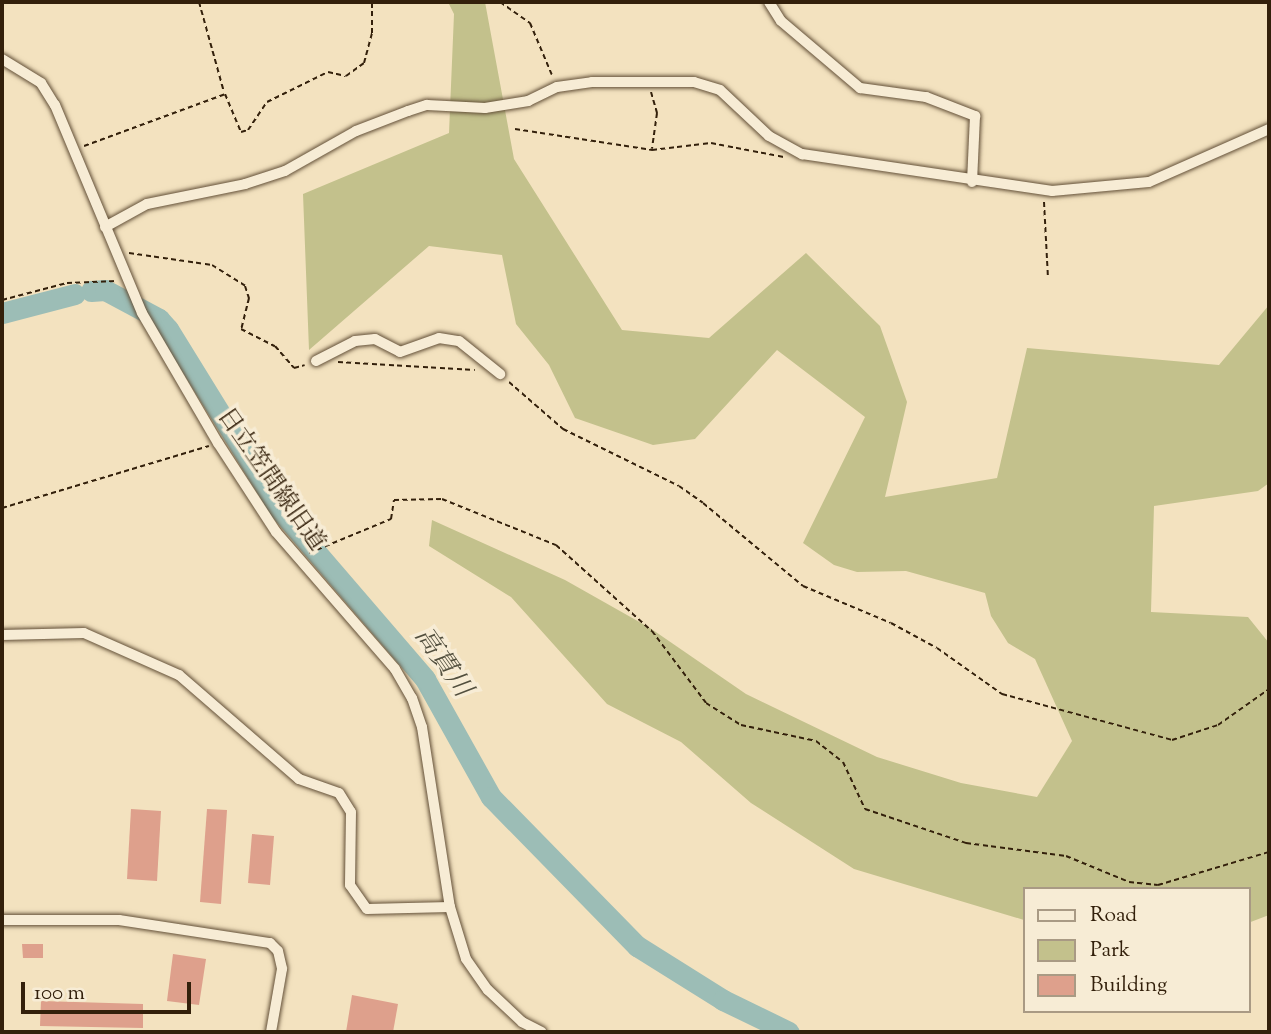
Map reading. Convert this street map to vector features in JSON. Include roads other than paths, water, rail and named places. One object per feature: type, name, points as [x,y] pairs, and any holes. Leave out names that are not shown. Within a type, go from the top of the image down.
[{"type":"street","points":[[769,2],[781,21],[860,88],[926,97],[975,116],[972,182]]},
{"type":"street","name":"日立笠間線旧道","points":[[2,59],[41,83],[73,150],[142,313],[218,443],[275,532],[395,669],[412,698],[422,727],[450,906],[466,959],[488,990],[522,1022],[542,1032]]},
{"type":"street","points":[[105,227],[147,204],[245,184],[285,171],[356,131],[408,110],[427,105],[485,108],[528,101],[557,87],[648,81],[694,82],[720,90],[769,136],[802,154],[972,182],[1044,190],[1149,182],[1269,129]]},
{"type":"street","points":[[316,361],[355,341],[375,339],[388,349],[400,352],[439,338],[458,341],[500,374]]},
{"type":"street","points":[[2,635],[84,633],[179,675],[299,779],[339,793],[351,812],[350,885],[367,909],[450,906]]},
{"type":"street","points":[[2,920],[119,920],[270,943],[278,951],[282,969],[271,1032]]},
{"type":"waterway","name":"高貫川","points":[[91,291],[105,290],[159,319],[168,329],[279,509],[425,679],[491,797],[637,946],[723,1000],[789,1032]]},
{"type":"waterway","name":"高貫川","points":[[2,313],[75,294]]}]
